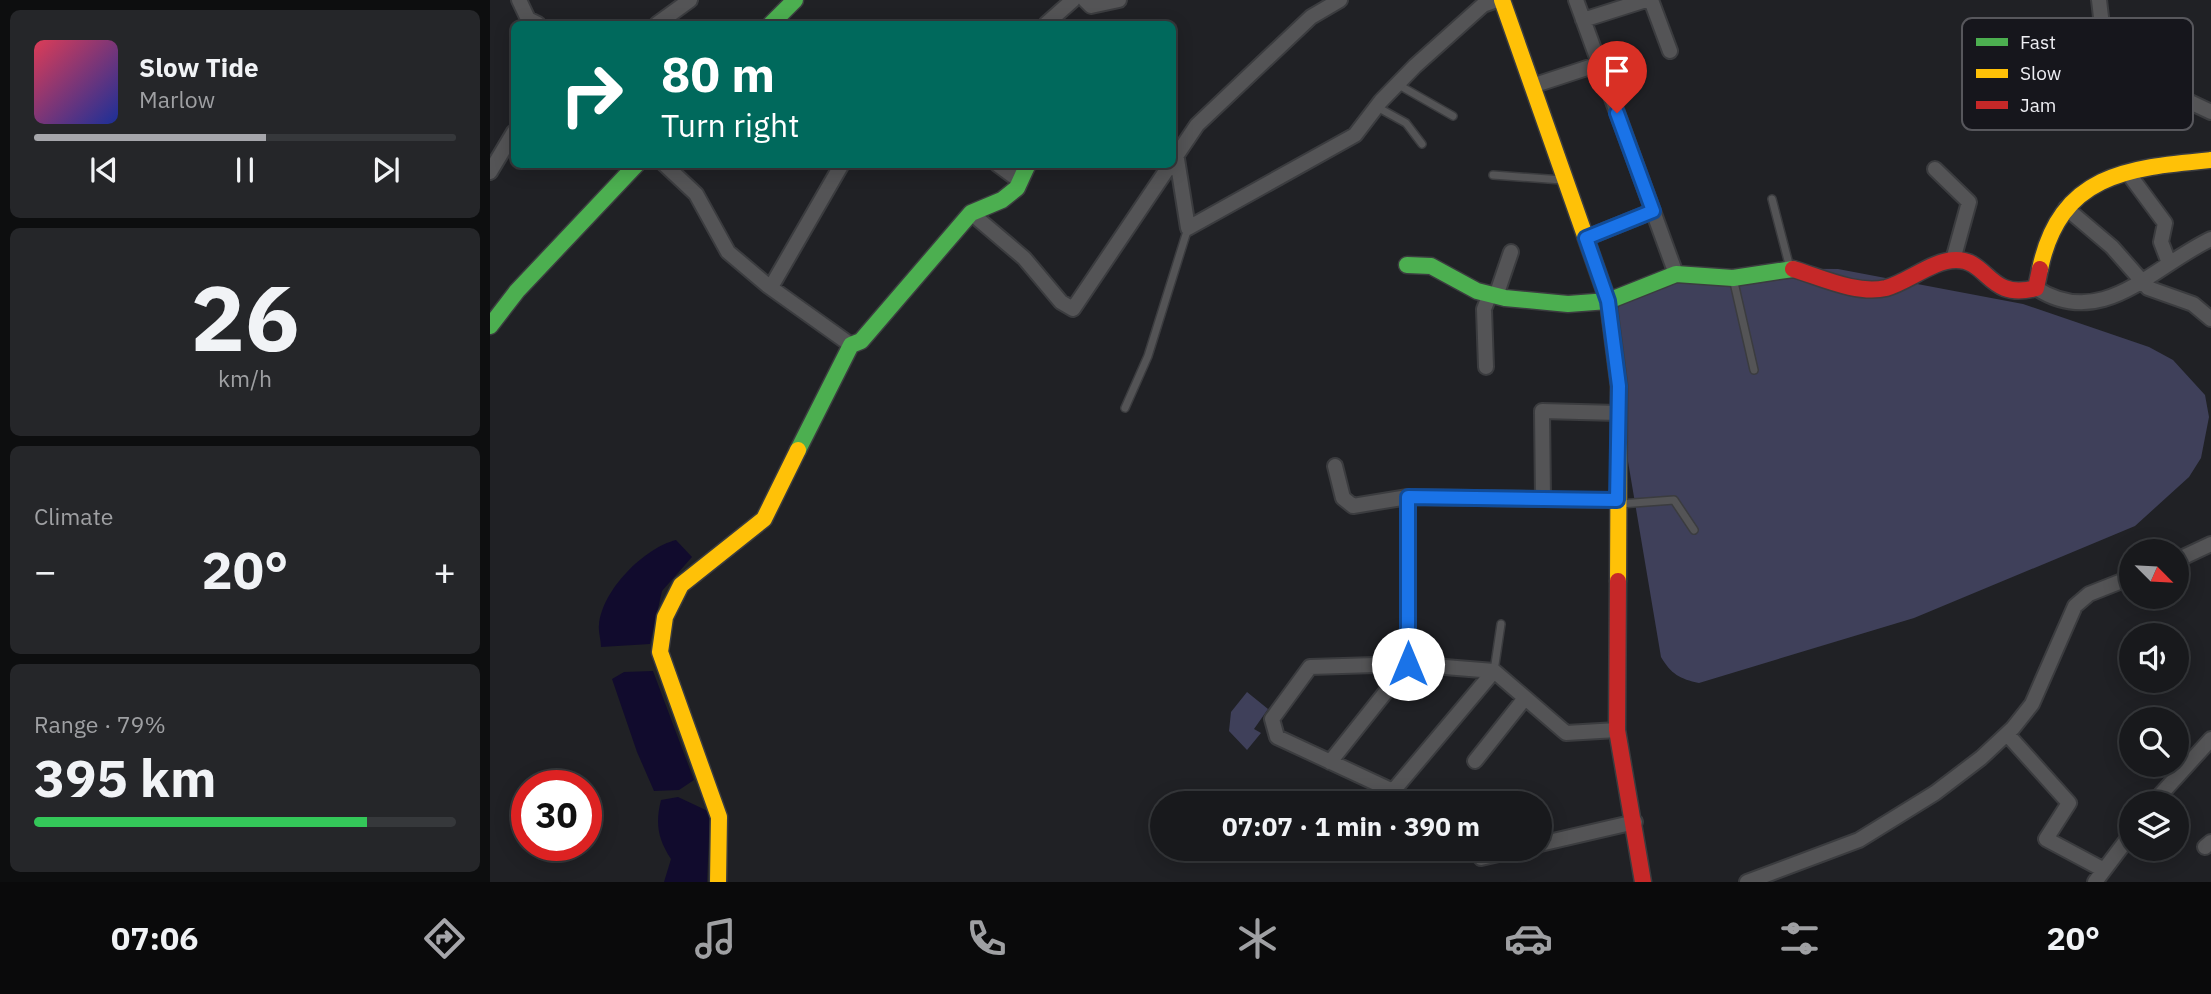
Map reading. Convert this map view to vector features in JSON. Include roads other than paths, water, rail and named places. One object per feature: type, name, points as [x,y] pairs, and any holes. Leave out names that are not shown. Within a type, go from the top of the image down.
[{"type":"street","points":[[519,0],[528,19],[532,21]]},
{"type":"street","points":[[661,21],[690,0]]},
{"type":"street","points":[[774,21],[794,0]]},
{"type":"street","points":[[1050,21],[1074,0],[1091,6],[1119,0]]},
{"type":"street","points":[[1340,0],[1311,18],[1197,125],[1177,159],[1188,228],[1355,135],[1397,84],[1483,5],[1500,0],[1608,301],[1619,386],[1617,730],[1643,882]]},
{"type":"street","points":[[1576,0],[1676,274]]},
{"type":"street","points":[[1583,20],[1649,0],[1670,51]]},
{"type":"street","points":[[2099,0],[2101,18]]},
{"type":"street","points":[[1532,86],[1599,64]]},
{"type":"street","points":[[2193,103],[2211,112]]},
{"type":"street","points":[[490,173],[496,154],[511,136]]},
{"type":"street","points":[[2036,288],[2051,230],[2073,197],[2087,188],[2129,173],[2211,160]]},
{"type":"street","points":[[490,326],[517,291],[633,168]]},
{"type":"street","points":[[668,168],[696,194],[728,252],[771,288],[851,345]]},
{"type":"street","points":[[771,288],[840,168]]},
{"type":"street","points":[[1002,168],[1020,181]]},
{"type":"street","points":[[718,882],[719,817],[660,652],[665,617],[681,585],[764,519],[851,345],[860,341],[971,212],[1002,200],[1020,181],[1026,168]]},
{"type":"street","points":[[971,212],[1024,258],[1060,302],[1073,309],[1171,168]]},
{"type":"street","points":[[1935,169],[1969,202],[1953,260]]},
{"type":"street","points":[[2129,173],[2165,223],[2161,242],[2169,263]]},
{"type":"street","points":[[2066,208],[2112,247],[2148,288],[2193,304],[2211,319]]},
{"type":"street","points":[[1586,238],[1653,211]]},
{"type":"street","points":[[2036,288],[2053,300],[2078,305],[2103,302],[2211,239]]},
{"type":"street","points":[[1486,367],[1485,309],[1511,253]]},
{"type":"street","points":[[1407,265],[1431,266],[1477,291],[1493,295],[1568,304],[1608,301],[1676,274],[1733,278],[1790,268],[1863,289],[1885,288],[1953,260],[1969,262],[1997,286],[2018,293],[2036,288]]},
{"type":"street","points":[[1543,499],[1542,411],[1618,413]]},
{"type":"street","points":[[1335,466],[1343,498],[1353,506],[1408,497],[1617,502]]},
{"type":"street","points":[[1330,762],[1408,664],[1408,497]]},
{"type":"street","points":[[2189,554],[2211,544]]},
{"type":"street","points":[[1747,882],[1858,839],[1935,793],[2007,734],[2032,704],[2075,606],[2089,594],[2119,583]]},
{"type":"street","points":[[1494,671],[1393,791],[1277,737],[1272,719],[1310,667],[1408,664],[1494,671],[1566,733],[1617,730]]},
{"type":"street","points":[[1475,761],[1525,698]]},
{"type":"street","points":[[2007,734],[2069,803],[2046,839],[2100,876],[2119,850]]},
{"type":"street","points":[[2164,791],[2211,739]]},
{"type":"street","points":[[1552,841],[1634,822]]},
{"type":"lane","points":[[1397,84],[1453,116]]},
{"type":"lane","points":[[1377,107],[1406,123],[1422,144]]},
{"type":"lane","points":[[1493,175],[1566,181]]},
{"type":"lane","points":[[1772,199],[1790,268]]},
{"type":"lane","points":[[1125,408],[1148,356],[1188,228]]},
{"type":"lane","points":[[1733,278],[1754,370]]},
{"type":"lane","points":[[1617,502],[1674,500],[1694,530]]},
{"type":"lane","points":[[1494,671],[1502,624]]}]
